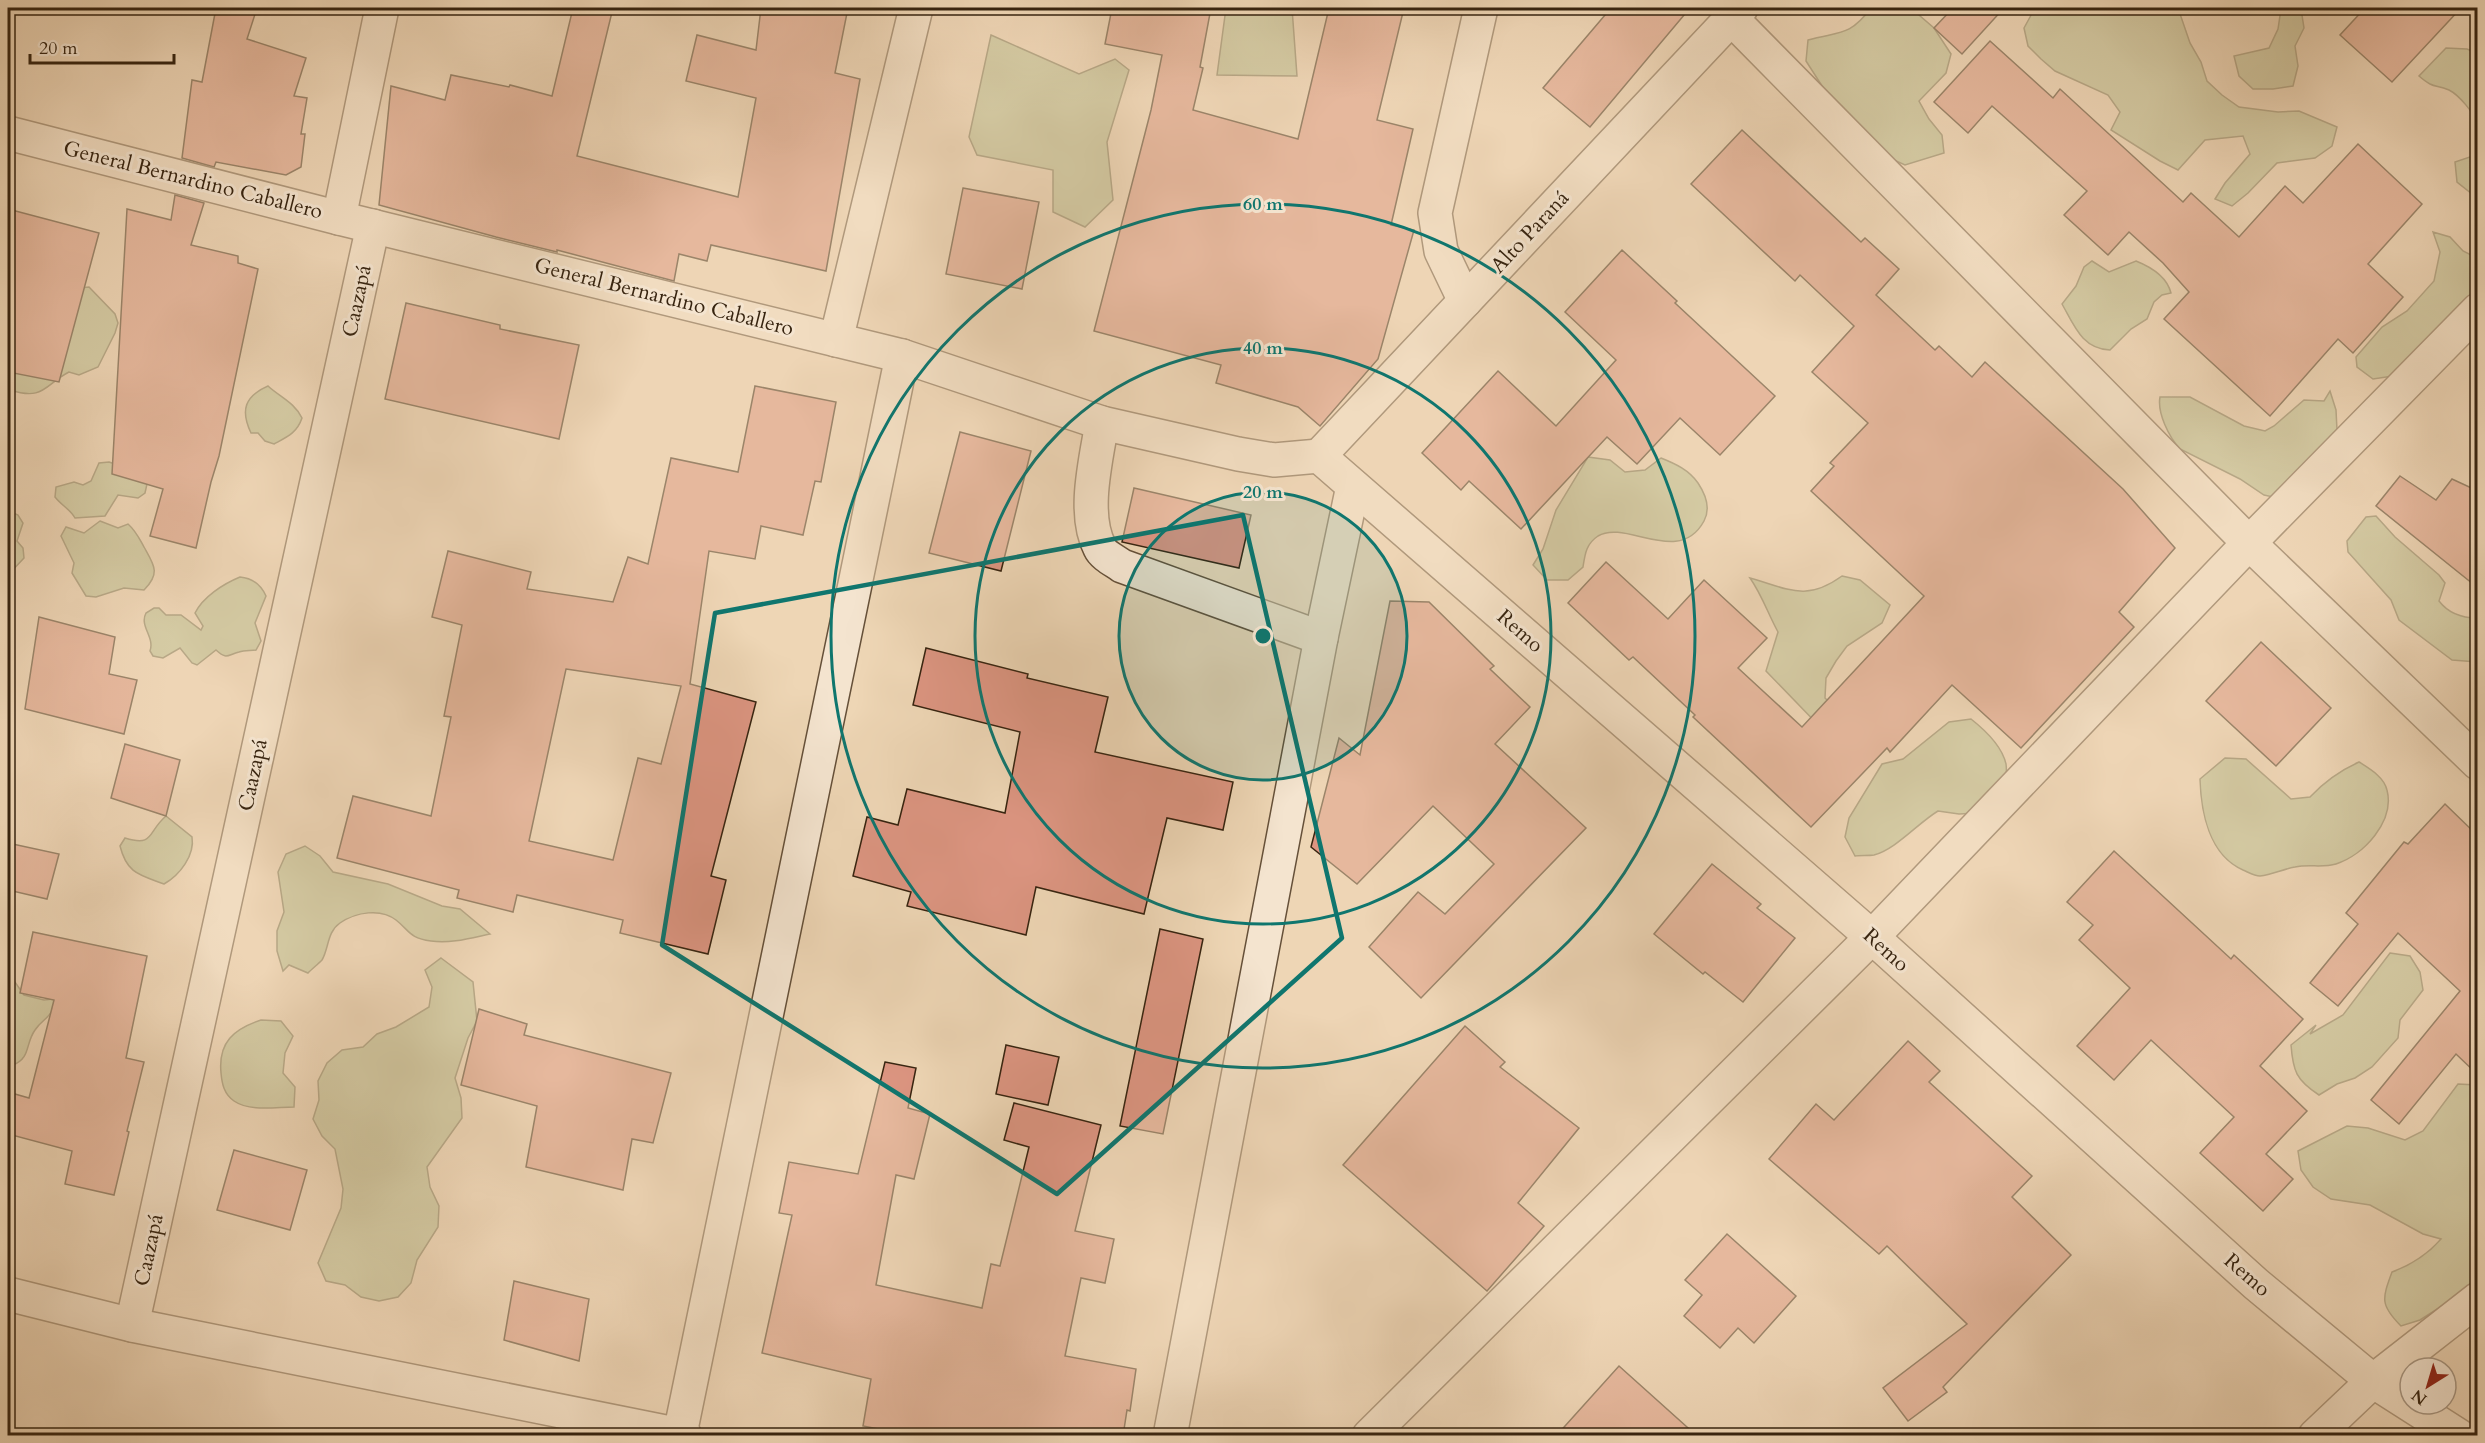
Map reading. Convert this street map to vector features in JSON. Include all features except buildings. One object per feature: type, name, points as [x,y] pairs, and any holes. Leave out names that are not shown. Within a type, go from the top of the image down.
[{"type":"street","points":[[339,218],[382,8]]},
{"type":"street","points":[[836,340],[916,8]]},
{"type":"street","points":[[1465,301],[1441,250],[1435,213],[1481,8]]},
{"type":"street","points":[[1735,12],[2249,543],[2478,763]]},
{"type":"street","name":"Alto Paraná","points":[[1319,456],[1735,12]]},
{"type":"street","name":"General Bernardino Caballero","points":[[8,133],[339,218],[902,356],[1101,423],[1238,454],[1274,459],[1319,456]]},
{"type":"street","name":"Caazapá","points":[[132,1325],[373,226]]},
{"type":"street","points":[[1369,1436],[1872,937],[2249,543],[2478,310]]},
{"type":"street","points":[[8,1294],[132,1325],[682,1435],[902,356]]},
{"type":"street","points":[[1101,423],[1090,498],[1100,550],[1122,566],[1321,638]]},
{"type":"street","name":"Remo","points":[[1319,456],[1872,937],[2248,1276],[2373,1381],[2459,1436]]},
{"type":"street","points":[[1170,1436],[1321,638],[1353,486]]},
{"type":"street","points":[[2315,1436],[2373,1381],[2478,1299]]},
{"type":"highlighted area","points":[[1243,515],[1342,938],[1057,1194],[662,945],[715,613]]},
{"type":"green space","points":[[1226,8],[1292,8],[1297,76],[1217,75]]},
{"type":"green space","points":[[1871,8],[1922,8],[1919,15],[1934,28],[1951,54],[1946,73],[1919,101],[1929,119],[1942,135],[1944,153],[1905,165],[1885,156],[1840,114],[1806,61],[1808,40],[1843,32],[1856,24]]},
{"type":"green space","points":[[2035,8],[2178,8],[2207,81],[2222,95],[2239,107],[2278,112],[2299,111],[2337,127],[2332,146],[2315,158],[2277,163],[2232,206],[2215,199],[2225,183],[2250,154],[2243,136],[2205,140],[2178,170],[2160,161],[2111,130],[2120,112],[2108,95],[2055,71],[2028,46],[2024,28]]},
{"type":"green space","points":[[2281,9],[2301,9],[2304,28],[2295,46],[2298,66],[2293,86],[2253,89],[2239,76],[2234,56],[2269,48],[2278,29]]},
{"type":"green space","points":[[991,35],[1079,74],[1115,59],[1129,70],[1107,142],[1113,200],[1085,227],[1053,212],[1053,170],[977,155],[969,137]]},
{"type":"green space","points":[[2446,48],[2467,49],[2477,53],[2477,123],[2469,109],[2457,96],[2449,90],[2431,85],[2419,76]]},
{"type":"green space","points":[[2477,148],[2477,198],[2457,182],[2455,162],[2473,156]]},
{"type":"green space","points":[[2433,232],[2450,237],[2463,251],[2471,255],[2477,253],[2477,294],[2465,310],[2393,376],[2373,379],[2357,367],[2356,357],[2382,327],[2407,311],[2434,281],[2440,252]]},
{"type":"green space","points":[[2092,261],[2109,272],[2136,261],[2158,273],[2166,282],[2171,293],[2162,295],[2154,302],[2147,319],[2131,329],[2110,350],[2100,349],[2086,341],[2075,328],[2062,304],[2076,286],[2084,267]]},
{"type":"green space","points":[[89,287],[115,314],[118,323],[98,367],[79,375],[69,372],[37,393],[10,390],[8,344],[79,288]]},
{"type":"green space","points":[[268,386],[291,404],[302,418],[294,431],[274,444],[265,441],[258,433],[251,433],[245,411],[254,394]]},
{"type":"green space","points":[[2330,391],[2336,410],[2337,430],[2273,497],[2264,495],[2240,479],[2180,449],[2172,438],[2160,410],[2160,397],[2190,397],[2244,426],[2265,431],[2304,400],[2324,401]]},
{"type":"green space","points":[[1588,457],[1610,460],[1625,472],[1645,470],[1661,458],[1677,465],[1694,478],[1703,492],[1707,502],[1704,521],[1693,534],[1681,540],[1667,541],[1610,532],[1598,536],[1585,554],[1583,567],[1568,580],[1547,580],[1533,565],[1543,549],[1556,510]]},
{"type":"green space","points":[[109,462],[127,468],[147,484],[145,493],[138,498],[118,495],[105,516],[75,518],[55,497],[56,487],[74,482],[83,485],[91,481],[99,463]]},
{"type":"green space","points":[[9,511],[18,515],[23,523],[17,541],[23,548],[24,558],[8,575]]},
{"type":"green space","points":[[2376,516],[2395,537],[2439,575],[2445,583],[2439,601],[2456,614],[2477,618],[2477,662],[2452,660],[2399,620],[2391,600],[2348,552],[2347,541],[2366,517]]},
{"type":"green space","points":[[100,521],[118,528],[128,524],[137,535],[154,569],[153,579],[144,590],[124,588],[96,597],[86,596],[72,573],[74,563],[61,536],[66,527],[84,533]]},
{"type":"green space","points":[[1842,576],[1860,580],[1890,605],[1882,623],[1847,646],[1826,678],[1825,698],[1839,712],[1823,730],[1766,671],[1778,632],[1750,578],[1787,589],[1807,591],[1818,589]]},
{"type":"green space","points":[[240,577],[256,583],[266,596],[255,623],[261,641],[256,650],[241,651],[227,656],[216,650],[197,665],[192,663],[180,648],[163,658],[153,656],[144,622],[146,613],[159,608],[166,615],[181,615],[201,630],[203,626],[195,613],[199,607],[214,592]]},
{"type":"green space","points":[[1971,719],[1987,733],[2001,751],[2006,764],[2006,784],[1978,813],[1959,814],[1938,811],[1890,848],[1874,855],[1855,856],[1845,837],[1849,818],[1882,764],[1903,759],[1949,722]]},
{"type":"green space","points":[[2225,758],[2246,759],[2291,799],[2310,797],[2333,777],[2359,762],[2383,781],[2387,790],[2388,802],[2382,825],[2367,845],[2347,860],[2331,865],[2300,866],[2260,876],[2253,875],[2231,863],[2222,854],[2209,831],[2205,818],[2200,779]]},
{"type":"green space","points":[[166,816],[192,837],[192,844],[185,864],[164,884],[141,875],[131,868],[120,846],[125,838],[141,841],[146,839]]},
{"type":"green space","points":[[305,846],[320,856],[333,872],[388,884],[442,906],[460,909],[490,934],[453,941],[424,940],[410,934],[390,916],[376,913],[361,914],[346,919],[336,927],[330,935],[322,960],[308,973],[289,965],[283,971],[277,951],[277,931],[284,912],[278,872],[286,854]]},
{"type":"green space","points":[[2390,953],[2410,956],[2420,972],[2423,990],[2400,1020],[2398,1038],[2372,1067],[2319,1095],[2305,1085],[2297,1074],[2291,1045],[2316,1025],[2310,1034],[2343,1015]]},
{"type":"green space","points":[[441,958],[473,982],[477,1021],[468,1038],[455,1078],[461,1098],[462,1118],[427,1167],[430,1187],[439,1206],[438,1227],[417,1260],[411,1283],[398,1297],[379,1301],[361,1297],[345,1285],[326,1281],[318,1263],[341,1208],[343,1189],[335,1149],[322,1136],[313,1119],[319,1100],[318,1081],[327,1063],[342,1050],[363,1047],[377,1034],[396,1027],[429,1007],[432,987],[425,970]]},
{"type":"green space","points":[[8,979],[15,982],[24,995],[44,1000],[53,999],[56,1004],[32,1035],[23,1059],[13,1065],[8,1062]]},
{"type":"green space","points":[[261,1020],[281,1021],[293,1036],[285,1053],[283,1073],[295,1087],[294,1107],[248,1107],[234,1101],[224,1088],[221,1062],[225,1045],[243,1028]]},
{"type":"green space","points":[[2458,1084],[2477,1085],[2477,1284],[2420,1320],[2401,1326],[2389,1312],[2385,1301],[2386,1289],[2392,1272],[2418,1259],[2441,1239],[2423,1234],[2370,1205],[2331,1199],[2313,1187],[2301,1170],[2298,1151],[2347,1126],[2368,1128],[2405,1140],[2423,1131]]}]
